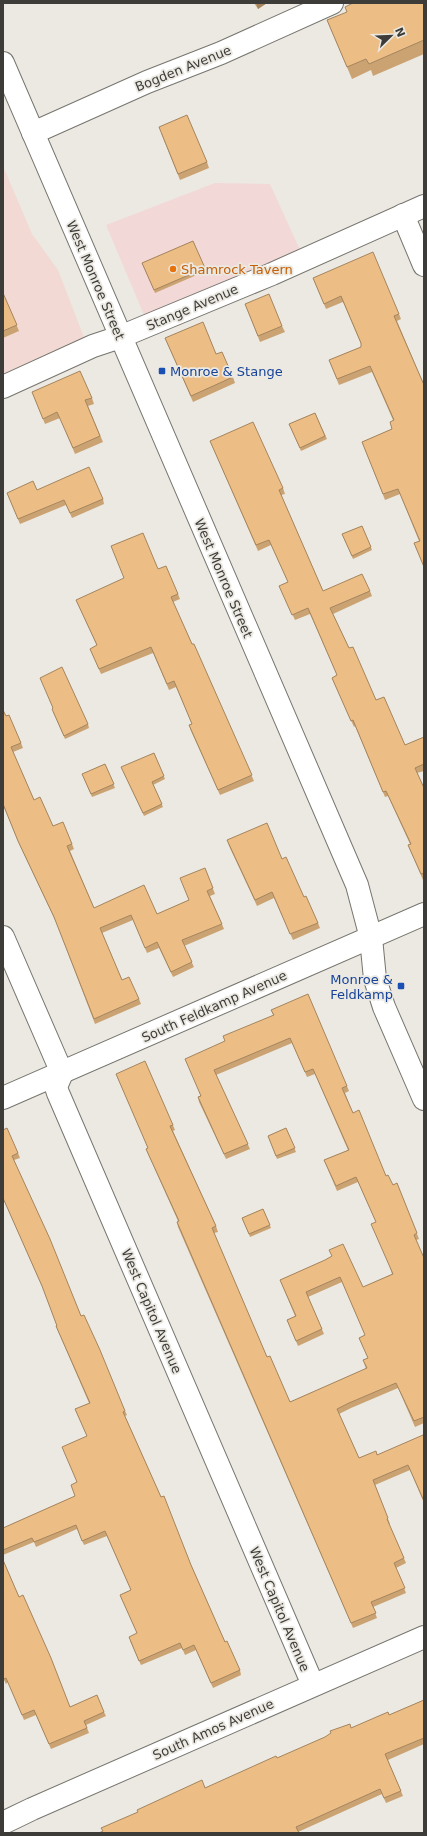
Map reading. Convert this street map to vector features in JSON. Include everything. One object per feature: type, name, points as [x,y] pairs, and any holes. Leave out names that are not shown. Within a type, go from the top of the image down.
[{"type":"street","name":"Bogden Avenue","points":[[33,133],[147,82],[221,53],[332,3]]},
{"type":"street","name":"West Monroe Street","points":[[3,63],[357,885],[371,938],[375,980],[424,1099]]},
{"type":"street","name":"Stange Avenue","points":[[3,387],[87,348],[120,337],[272,274],[424,206]]},
{"type":"street","points":[[403,215],[424,265]]},
{"type":"street","name":"South Feldkamp Avenue","points":[[3,1098],[424,914]]},
{"type":"street","points":[[3,937],[62,1073]]},
{"type":"street","name":"West Capitol Avenue","points":[[62,1073],[56,1087],[58,1093],[313,1685]]},
{"type":"street","name":"South Amos Avenue","points":[[7,1821],[424,1637]]},
{"type":"shaded area","points":[[3,166],[32,234],[58,270],[85,340],[3,377]]},
{"type":"shaded area","points":[[215,183],[270,184],[300,250],[144,315],[106,225]]},
{"type":"building","points":[[353,3],[424,3],[424,40],[369,64],[366,59],[347,67],[327,20],[347,12],[345,7]]},
{"type":"building","points":[[187,115],[207,162],[178,174],[159,127]]},
{"type":"building","points":[[193,241],[205,268],[154,290],[142,263]]},
{"type":"building","points":[[373,252],[399,314],[394,316],[424,385],[424,567],[414,543],[420,541],[398,489],[383,494],[362,442],[392,429],[390,422],[394,420],[370,366],[337,379],[329,360],[361,347],[361,343],[341,296],[324,304],[313,278]]},
{"type":"building","points":[[3,293],[17,325],[3,331]]},
{"type":"building","points":[[269,294],[282,326],[258,336],[245,304]]},
{"type":"building","points":[[203,322],[216,354],[222,352],[233,377],[191,396],[165,338]]},
{"type":"building","points":[[80,371],[92,398],[85,400],[100,436],[73,448],[57,412],[43,419],[32,392]]},
{"type":"building","points":[[315,413],[325,436],[300,448],[289,424]]},
{"type":"building","points":[[253,422],[283,488],[279,490],[323,591],[362,574],[370,591],[330,608],[349,648],[353,647],[376,700],[384,697],[405,745],[424,737],[424,764],[415,768],[424,788],[424,873],[421,874],[408,845],[411,844],[386,791],[383,792],[353,720],[351,721],[332,678],[337,675],[308,608],[292,615],[279,586],[288,582],[269,540],[256,545],[210,441]]},
{"type":"building","points":[[89,467],[103,499],[70,513],[64,500],[18,519],[7,493],[33,481],[37,490]]},
{"type":"building","points":[[362,526],[371,547],[352,556],[342,534]]},
{"type":"building","points":[[143,533],[158,569],[166,566],[178,594],[171,597],[192,644],[194,644],[252,775],[218,790],[189,725],[192,724],[174,681],[167,684],[151,647],[99,669],[90,649],[97,645],[76,600],[124,578],[111,546]]},
{"type":"building","points":[[62,667],[88,724],[64,736],[40,678]]},
{"type":"building","points":[[3,710],[6,716],[9,715],[21,743],[11,747],[34,800],[40,797],[53,826],[63,822],[72,844],[67,846],[94,908],[144,885],[157,914],[189,900],[180,878],[205,868],[213,888],[207,891],[222,924],[182,940],[192,962],[171,972],[157,942],[145,948],[131,915],[100,928],[122,980],[129,977],[139,999],[94,1019],[54,917],[18,841],[3,804]]},
{"type":"building","points":[[154,753],[164,776],[152,782],[162,804],[143,813],[121,767]]},
{"type":"building","points":[[105,764],[114,784],[91,794],[82,774]]},
{"type":"building","points":[[267,823],[282,859],[286,857],[304,897],[306,896],[318,923],[290,934],[272,892],[255,900],[227,840]]},
{"type":"building","points":[[308,994],[347,1086],[342,1088],[353,1113],[359,1110],[386,1176],[388,1175],[393,1185],[397,1183],[417,1233],[414,1235],[424,1258],[424,1417],[414,1421],[396,1383],[337,1409],[359,1458],[376,1451],[377,1455],[423,1435],[424,1439],[424,1501],[408,1465],[373,1480],[388,1518],[387,1519],[404,1558],[394,1563],[405,1588],[371,1602],[376,1613],[351,1623],[177,1222],[179,1221],[146,1149],[148,1148],[116,1074],[145,1061],[173,1125],[170,1126],[216,1226],[212,1228],[267,1357],[270,1356],[290,1402],[367,1368],[363,1360],[368,1358],[359,1338],[365,1335],[340,1277],[306,1292],[322,1329],[296,1341],[287,1320],[296,1316],[280,1280],[332,1256],[329,1250],[343,1244],[363,1287],[393,1274],[371,1224],[376,1222],[356,1177],[336,1186],[324,1160],[349,1150],[313,1069],[305,1072],[290,1038],[214,1070],[248,1144],[224,1154],[198,1097],[201,1096],[185,1059],[225,1041],[223,1036],[274,1015],[271,1010]]},
{"type":"building","points":[[7,1128],[18,1153],[12,1156],[50,1239],[81,1316],[84,1315],[100,1350],[125,1411],[123,1412],[161,1497],[164,1496],[191,1565],[225,1642],[227,1641],[240,1670],[211,1683],[194,1645],[183,1650],[180,1643],[139,1661],[129,1637],[137,1633],[120,1595],[131,1590],[105,1531],[82,1541],[76,1525],[34,1542],[32,1538],[3,1550],[3,1528],[75,1496],[71,1485],[77,1482],[62,1447],[87,1436],[75,1409],[90,1403],[56,1326],[42,1286],[3,1198],[3,1130]]},
{"type":"building","points":[[286,1128],[295,1148],[276,1156],[268,1136]]},
{"type":"building","points":[[263,1209],[270,1225],[249,1234],[242,1218]]},
{"type":"building","points":[[3,1560],[19,1597],[23,1595],[51,1658],[70,1707],[97,1695],[104,1712],[84,1721],[87,1728],[49,1744],[34,1710],[22,1715],[6,1678],[4,1679],[3,1677]]},
{"type":"building","points":[[424,1700],[424,1738],[385,1754],[401,1791],[384,1798],[380,1789],[296,1827],[299,1833],[99,1833],[103,1831],[101,1828],[138,1812],[137,1810],[202,1780],[205,1788],[276,1756],[277,1758],[325,1737],[331,1733],[330,1731],[350,1724],[351,1728],[388,1712],[389,1715]]},
{"type":"place","name":"Shamrock Tavern","points":[[173,269]]},
{"type":"place","name":"Monroe & Stange","points":[[162,371]]},
{"type":"place","name":"Monroe & Feldkamp","points":[[401,986]]}]
